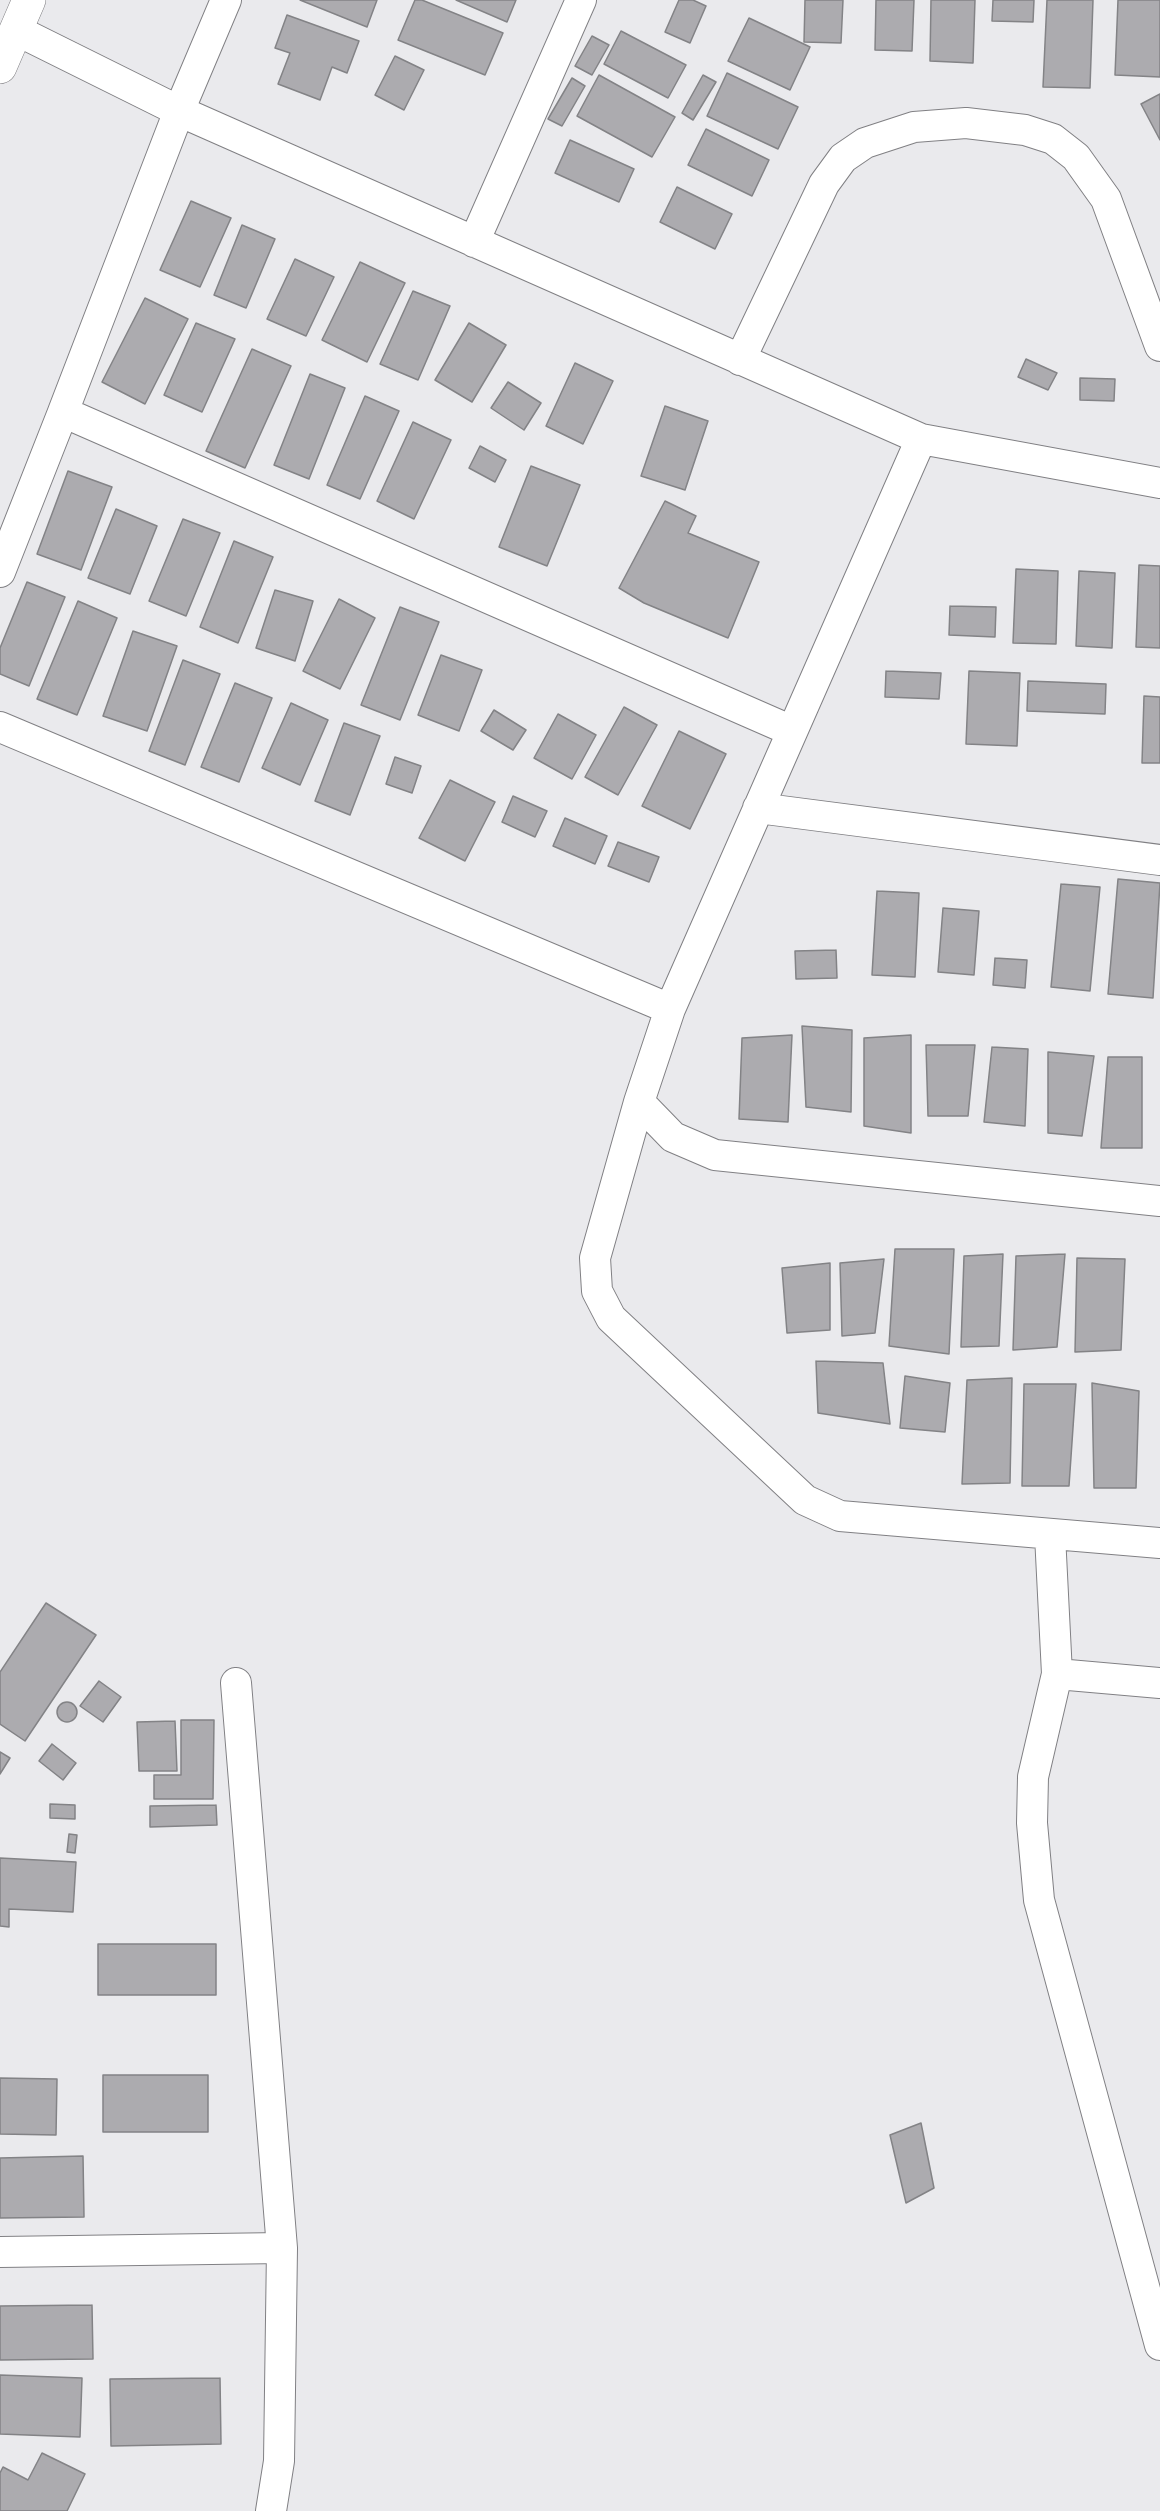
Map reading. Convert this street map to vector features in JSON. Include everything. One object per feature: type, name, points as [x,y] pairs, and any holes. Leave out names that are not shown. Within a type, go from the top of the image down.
[{"type":"street","points":[[0,67],[29,0]]},
{"type":"street","points":[[0,572],[179,111],[226,0]]},
{"type":"street","points":[[474,242],[581,0]]},
{"type":"street","points":[[16,30],[179,111],[921,440],[1160,483]]},
{"type":"street","points":[[740,360],[824,184],[843,158],[865,143],[914,127],[966,123],[1025,130],[1053,139],[1076,158],[1106,199],[1160,346]]},
{"type":"street","points":[[63,412],[792,731]]},
{"type":"street","points":[[921,440],[670,1009],[639,1102],[595,1258],[597,1291],[611,1318],[805,1500],[840,1516],[1160,1543]]},
{"type":"street","points":[[0,727],[670,1009]]},
{"type":"street","points":[[758,808],[1160,860]]},
{"type":"street","points":[[639,1102],[673,1137],[715,1155],[1160,1201]]},
{"type":"street","points":[[1050,1535],[1057,1674],[1033,1777],[1032,1823],[1039,1900],[1160,2345]]},
{"type":"street","points":[[1057,1674],[1160,1683]]},
{"type":"street","points":[[236,1683],[282,2248],[279,2461],[271,2511]]},
{"type":"street","points":[[0,2252],[282,2248]]},
{"type":"building","points":[[300,0],[377,0],[367,27]]},
{"type":"building","points":[[415,0],[422,0],[503,33],[485,75],[398,40]]},
{"type":"building","points":[[456,0],[516,0],[507,22]]},
{"type":"building","points":[[679,0],[693,0],[706,6],[690,43],[665,32]]},
{"type":"building","points":[[805,0],[843,0],[841,43],[804,42]]},
{"type":"building","points":[[876,0],[914,0],[912,51],[875,50]]},
{"type":"building","points":[[931,0],[975,0],[973,63],[930,61]]},
{"type":"building","points":[[993,0],[1034,0],[1033,22],[992,21]]},
{"type":"building","points":[[1047,0],[1093,0],[1090,88],[1043,87]]},
{"type":"building","points":[[1118,0],[1160,0],[1160,77],[1115,75]]},
{"type":"building","points":[[287,15],[359,41],[347,73],[332,67],[320,100],[278,84],[290,53],[275,48]]},
{"type":"building","points":[[749,18],[810,47],[790,90],[728,61]]},
{"type":"building","points":[[621,31],[686,65],[668,98],[604,64]]},
{"type":"building","points":[[592,36],[609,45],[592,75],[575,66]]},
{"type":"building","points":[[395,56],[424,70],[404,110],[375,95]]},
{"type":"building","points":[[727,73],[798,107],[778,149],[707,116]]},
{"type":"building","points":[[599,75],[675,117],[652,157],[577,116]]},
{"type":"building","points":[[703,75],[716,82],[693,120],[682,113]]},
{"type":"building","points":[[572,78],[585,86],[562,126],[548,119]]},
{"type":"building","points":[[1160,94],[1160,140],[1141,104]]},
{"type":"building","points":[[706,129],[769,160],[752,196],[688,165]]},
{"type":"building","points":[[570,140],[634,169],[619,202],[555,173]]},
{"type":"building","points":[[677,187],[732,214],[715,249],[660,222]]},
{"type":"building","points":[[191,201],[231,218],[200,287],[160,270]]},
{"type":"building","points":[[242,225],[275,239],[246,308],[214,295]]},
{"type":"building","points":[[295,259],[334,277],[306,336],[267,319]]},
{"type":"building","points":[[360,262],[405,283],[367,362],[322,340]]},
{"type":"building","points":[[413,291],[450,306],[418,380],[380,364]]},
{"type":"building","points":[[145,298],[188,319],[145,404],[102,382]]},
{"type":"building","points":[[196,323],[235,339],[202,412],[164,395]]},
{"type":"building","points":[[469,323],[506,345],[472,402],[435,380]]},
{"type":"building","points":[[252,349],[291,366],[245,468],[206,451]]},
{"type":"building","points":[[1026,359],[1057,373],[1048,390],[1018,377]]},
{"type":"building","points":[[575,363],[613,381],[583,444],[546,426]]},
{"type":"building","points":[[310,374],[345,388],[309,479],[274,465]]},
{"type":"building","points":[[1080,378],[1115,379],[1114,401],[1080,400]]},
{"type":"building","points":[[508,382],[541,403],[524,430],[491,408]]},
{"type":"building","points":[[365,396],[399,411],[360,499],[327,485]]},
{"type":"building","points":[[665,406],[708,421],[685,490],[641,476]]},
{"type":"building","points":[[413,422],[451,440],[414,519],[377,501]]},
{"type":"building","points":[[480,446],[506,460],[495,482],[469,468]]},
{"type":"building","points":[[531,466],[580,485],[547,566],[499,547]]},
{"type":"building","points":[[68,471],[112,487],[81,570],[37,554]]},
{"type":"building","points":[[665,501],[696,516],[688,533],[759,562],[728,638],[644,603],[619,588]]},
{"type":"building","points":[[116,509],[157,526],[130,594],[88,578]]},
{"type":"building","points":[[183,519],[220,533],[186,616],[149,601]]},
{"type":"building","points":[[234,541],[273,557],[238,643],[200,627]]},
{"type":"building","points":[[1139,565],[1160,566],[1160,648],[1136,647]]},
{"type":"building","points":[[1016,569],[1058,571],[1056,644],[1013,643]]},
{"type":"building","points":[[1079,571],[1115,573],[1112,648],[1076,646]]},
{"type":"building","points":[[27,582],[65,597],[29,686],[0,674],[0,648]]},
{"type":"building","points":[[275,590],[313,601],[295,661],[256,648]]},
{"type":"building","points":[[339,599],[375,618],[340,689],[303,671]]},
{"type":"building","points":[[78,601],[117,618],[77,715],[37,699]]},
{"type":"building","points":[[950,606],[996,607],[995,637],[949,635]]},
{"type":"building","points":[[400,607],[439,622],[400,720],[361,705]]},
{"type":"building","points":[[133,631],[177,646],[147,731],[103,716]]},
{"type":"building","points":[[441,655],[482,670],[459,731],[418,715]]},
{"type":"building","points":[[183,660],[220,674],[185,765],[149,751]]},
{"type":"building","points":[[886,671],[941,673],[939,699],[885,697]]},
{"type":"building","points":[[969,671],[1020,673],[1017,746],[966,744]]},
{"type":"building","points":[[1028,681],[1106,684],[1105,714],[1027,711]]},
{"type":"building","points":[[235,683],[272,698],[239,782],[201,767]]},
{"type":"building","points":[[1144,696],[1160,697],[1160,763],[1142,763]]},
{"type":"building","points":[[291,703],[328,720],[300,785],[262,768]]},
{"type":"building","points":[[624,707],[657,725],[618,795],[585,777]]},
{"type":"building","points":[[494,710],[526,730],[513,750],[481,731]]},
{"type":"building","points":[[558,714],[596,735],[572,779],[534,758]]},
{"type":"building","points":[[344,723],[380,736],[350,815],[315,801]]},
{"type":"building","points":[[679,731],[726,754],[690,829],[642,806]]},
{"type":"building","points":[[395,757],[421,766],[412,793],[386,784]]},
{"type":"building","points":[[450,780],[495,802],[465,861],[419,838]]},
{"type":"building","points":[[513,796],[547,811],[535,837],[502,822]]},
{"type":"building","points":[[565,818],[607,836],[595,864],[553,846]]},
{"type":"building","points":[[618,842],[659,857],[649,882],[608,866]]},
{"type":"building","points":[[1118,879],[1160,883],[1153,998],[1108,994]]},
{"type":"building","points":[[1061,884],[1100,887],[1090,991],[1051,987]]},
{"type":"building","points":[[877,891],[919,893],[915,977],[872,975]]},
{"type":"building","points":[[943,908],[979,911],[974,975],[938,972]]},
{"type":"building","points":[[836,950],[837,978],[796,979],[795,951]]},
{"type":"building","points":[[995,958],[1027,960],[1025,988],[993,985]]},
{"type":"building","points":[[802,1026],[852,1030],[851,1112],[806,1107]]},
{"type":"building","points":[[792,1035],[788,1122],[739,1119],[742,1038]]},
{"type":"building","points":[[911,1035],[911,1133],[864,1126],[864,1038]]},
{"type":"building","points":[[926,1045],[975,1045],[968,1116],[928,1116]]},
{"type":"building","points":[[992,1047],[1028,1049],[1025,1126],[984,1122]]},
{"type":"building","points":[[1048,1052],[1094,1056],[1082,1136],[1048,1133]]},
{"type":"building","points":[[1108,1057],[1142,1057],[1142,1148],[1101,1148]]},
{"type":"building","points":[[895,1249],[954,1249],[949,1354],[889,1346]]},
{"type":"building","points":[[1003,1254],[999,1346],[961,1347],[964,1256]]},
{"type":"building","points":[[1065,1254],[1057,1347],[1013,1350],[1016,1256]]},
{"type":"building","points":[[1077,1258],[1125,1259],[1121,1350],[1075,1352]]},
{"type":"building","points":[[884,1259],[875,1333],[842,1336],[840,1263]]},
{"type":"building","points":[[830,1263],[830,1330],[787,1333],[782,1268]]},
{"type":"building","points":[[816,1361],[883,1363],[890,1424],[818,1413]]},
{"type":"building","points":[[905,1376],[950,1383],[945,1432],[900,1428]]},
{"type":"building","points":[[1012,1378],[1010,1483],[962,1484],[967,1380]]},
{"type":"building","points":[[1092,1383],[1139,1391],[1136,1488],[1094,1488]]},
{"type":"building","points":[[1024,1384],[1076,1384],[1069,1486],[1022,1486]]},
{"type":"building","points":[[46,1603],[96,1635],[25,1741],[0,1724],[0,1672]]},
{"type":"building","points":[[99,1681],[121,1697],[103,1722],[80,1706]]},
{"type":"building","points":[[67,1702],[74,1705],[77,1712],[74,1719],[67,1722],[60,1719],[57,1712],[60,1705]]},
{"type":"building","points":[[181,1720],[214,1720],[213,1799],[154,1799],[154,1775],[181,1775]]},
{"type":"building","points":[[175,1721],[177,1771],[139,1771],[137,1722]]},
{"type":"building","points":[[52,1744],[76,1763],[63,1780],[39,1761]]},
{"type":"building","points":[[0,1752],[10,1758],[0,1774]]},
{"type":"building","points":[[50,1804],[75,1805],[75,1819],[50,1818]]},
{"type":"building","points":[[216,1805],[217,1825],[150,1827],[150,1806]]},
{"type":"building","points":[[69,1834],[77,1835],[75,1853],[67,1852]]},
{"type":"building","points":[[0,1858],[76,1862],[73,1912],[9,1909],[9,1927],[0,1926]]},
{"type":"building","points":[[98,1944],[216,1944],[216,1995],[98,1995]]},
{"type":"building","points":[[103,2075],[208,2075],[208,2132],[103,2132]]},
{"type":"building","points":[[0,2078],[57,2079],[56,2135],[0,2134]]},
{"type":"building","points":[[921,2123],[934,2188],[906,2203],[890,2135]]},
{"type":"building","points":[[83,2156],[84,2217],[0,2218],[0,2158]]},
{"type":"building","points":[[92,2305],[93,2359],[0,2360],[0,2306]]},
{"type":"building","points":[[0,2375],[82,2378],[80,2437],[0,2434]]},
{"type":"building","points":[[220,2378],[221,2444],[111,2446],[110,2379]]},
{"type":"building","points":[[42,2453],[85,2474],[67,2511],[0,2511],[0,2473],[3,2467],[28,2480]]}]
